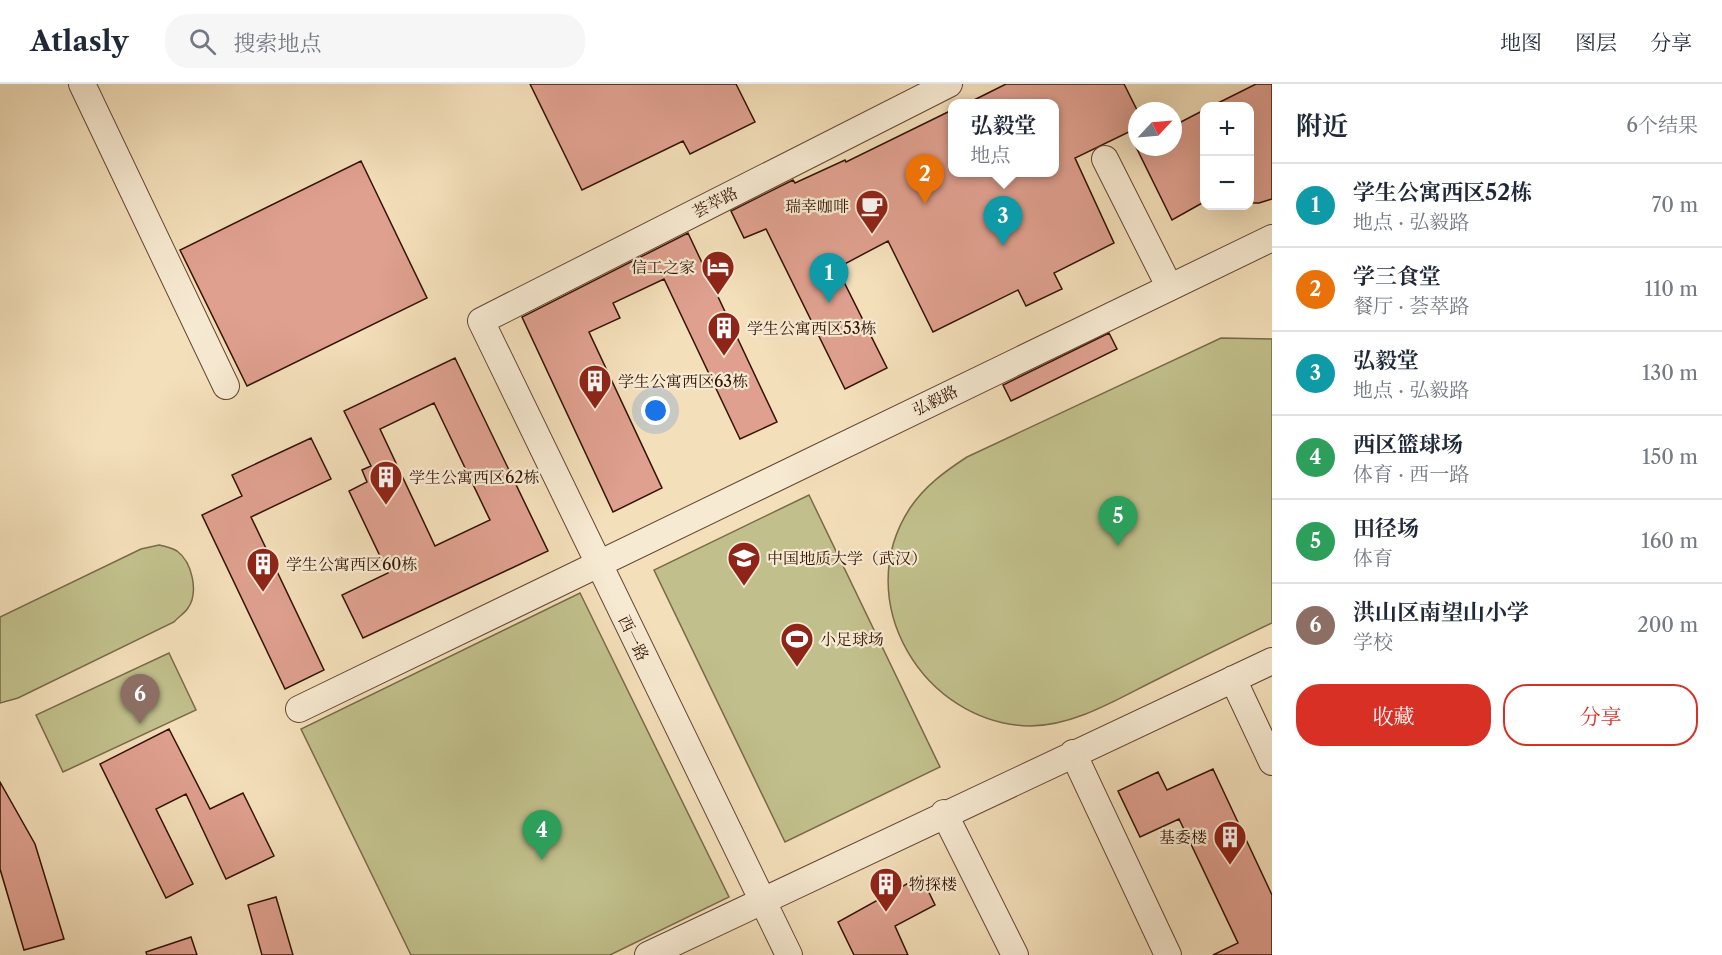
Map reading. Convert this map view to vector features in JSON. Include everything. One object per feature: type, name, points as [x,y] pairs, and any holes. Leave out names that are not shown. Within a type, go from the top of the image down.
[{"type":"street","points":[[82,84],[226,387]]},
{"type":"street","name":"荟萃路","points":[[481,321],[949,84]]},
{"type":"street","points":[[1105,159],[1169,286]]},
{"type":"street","name":"弘毅路","points":[[299,710],[1272,238]]},
{"type":"street","name":"西一路","points":[[481,321],[789,955]]},
{"type":"street","points":[[648,955],[944,813],[1272,661]]},
{"type":"street","points":[[1233,679],[1272,762]]},
{"type":"street","points":[[1073,753],[1168,955]]},
{"type":"street","points":[[944,813],[1015,955]]},
{"type":"shaded area","points":[[1221,338],[1272,339],[1272,623],[1096,710],[1064,721],[1030,726],[992,720],[958,704],[929,681],[907,651],[893,617],[888,581],[893,544],[910,508],[936,480],[967,457]]},
{"type":"shaded area","name":"小足球场","points":[[809,495],[940,767],[785,842],[654,570]]},
{"type":"shaded area","points":[[159,545],[177,551],[187,562],[192,578],[193,594],[185,612],[174,622],[18,698],[0,703],[0,617],[141,549]]},
{"type":"shaded area","points":[[580,593],[729,897],[610,955],[411,955],[301,729]]},
{"type":"shaded area","points":[[169,653],[196,710],[63,772],[36,715]]},
{"type":"building","points":[[530,84],[736,84],[755,122],[690,154],[683,141],[582,190]]},
{"type":"building","points":[[1006,84],[1124,84],[1133,102],[1128,102],[1128,132],[1075,158],[1114,243],[1054,273],[1062,289],[1026,306],[1018,290],[933,332],[888,241],[837,268],[887,368],[845,389],[766,229],[744,238],[731,211],[793,180],[795,183],[845,160],[846,162],[948,112],[948,177],[1059,177],[1059,99],[976,99]]},
{"type":"building","points":[[1256,84],[1272,84],[1272,199],[1254,203],[1254,102],[1220,102]]},
{"type":"building","points":[[1200,112],[1200,204],[1172,220],[1140,156],[1182,156],[1182,121]]},
{"type":"building","points":[[361,161],[427,298],[247,386],[180,250]]},
{"type":"building","points":[[688,233],[777,422],[740,439],[664,279],[613,303],[620,318],[589,332],[662,488],[613,512],[522,317]]},
{"type":"building","points":[[1109,333],[1117,349],[1011,401],[1003,385]]},
{"type":"building","name":"学生公寓西区62栋","points":[[455,358],[548,551],[363,638],[342,595],[388,573],[349,491],[367,482],[362,470],[371,466],[344,411]],"holes":[[[434,403],[490,520],[435,546],[380,429]]]},
{"type":"building","name":"学生公寓西区60栋","points":[[311,438],[331,479],[251,517],[324,670],[285,689],[202,515],[242,496],[232,475]]},
{"type":"building","points":[[169,729],[210,809],[243,793],[274,856],[226,879],[186,794],[156,809],[193,884],[166,898],[100,764]]},
{"type":"building","name":"基委楼","points":[[1213,769],[1272,895],[1272,955],[1213,955],[1238,943],[1179,819],[1140,837],[1118,791],[1158,772],[1167,790]]},
{"type":"building","points":[[0,782],[35,844],[64,939],[24,950],[0,869]]},
{"type":"building","name":"物探楼","points":[[921,876],[935,905],[895,926],[908,955],[854,955],[838,922]]},
{"type":"building","points":[[276,897],[293,955],[262,955],[248,905]]},
{"type":"building","points":[[191,937],[197,955],[147,955],[146,952]]},
{"type":"place","name":"学三食堂","points":[[925,204]]},
{"type":"place","name":"瑞幸咖啡","points":[[872,235]]},
{"type":"place","name":"弘毅堂","points":[[1003,246]]},
{"type":"place","name":"信工之家","points":[[718,296]]},
{"type":"place","name":"学生公寓西区52栋","points":[[829,303]]},
{"type":"place","name":"学生公寓西区53栋","points":[[724,357]]},
{"type":"place","name":"学生公寓西区63栋","points":[[595,410]]},
{"type":"place","name":"学生公寓西区62栋","points":[[386,506]]},
{"type":"place","name":"田径场","points":[[1118,546]]},
{"type":"place","name":"中国地质大学（武汉）","points":[[744,587]]},
{"type":"place","name":"学生公寓西区60栋","points":[[263,593]]},
{"type":"place","name":"小足球场","points":[[797,668]]},
{"type":"place","name":"洪山区南望山小学","points":[[140,724]]},
{"type":"place","name":"西区篮球场","points":[[542,860]]},
{"type":"place","name":"基委楼","points":[[1230,866]]},
{"type":"place","name":"物探楼","points":[[886,913]]}]
